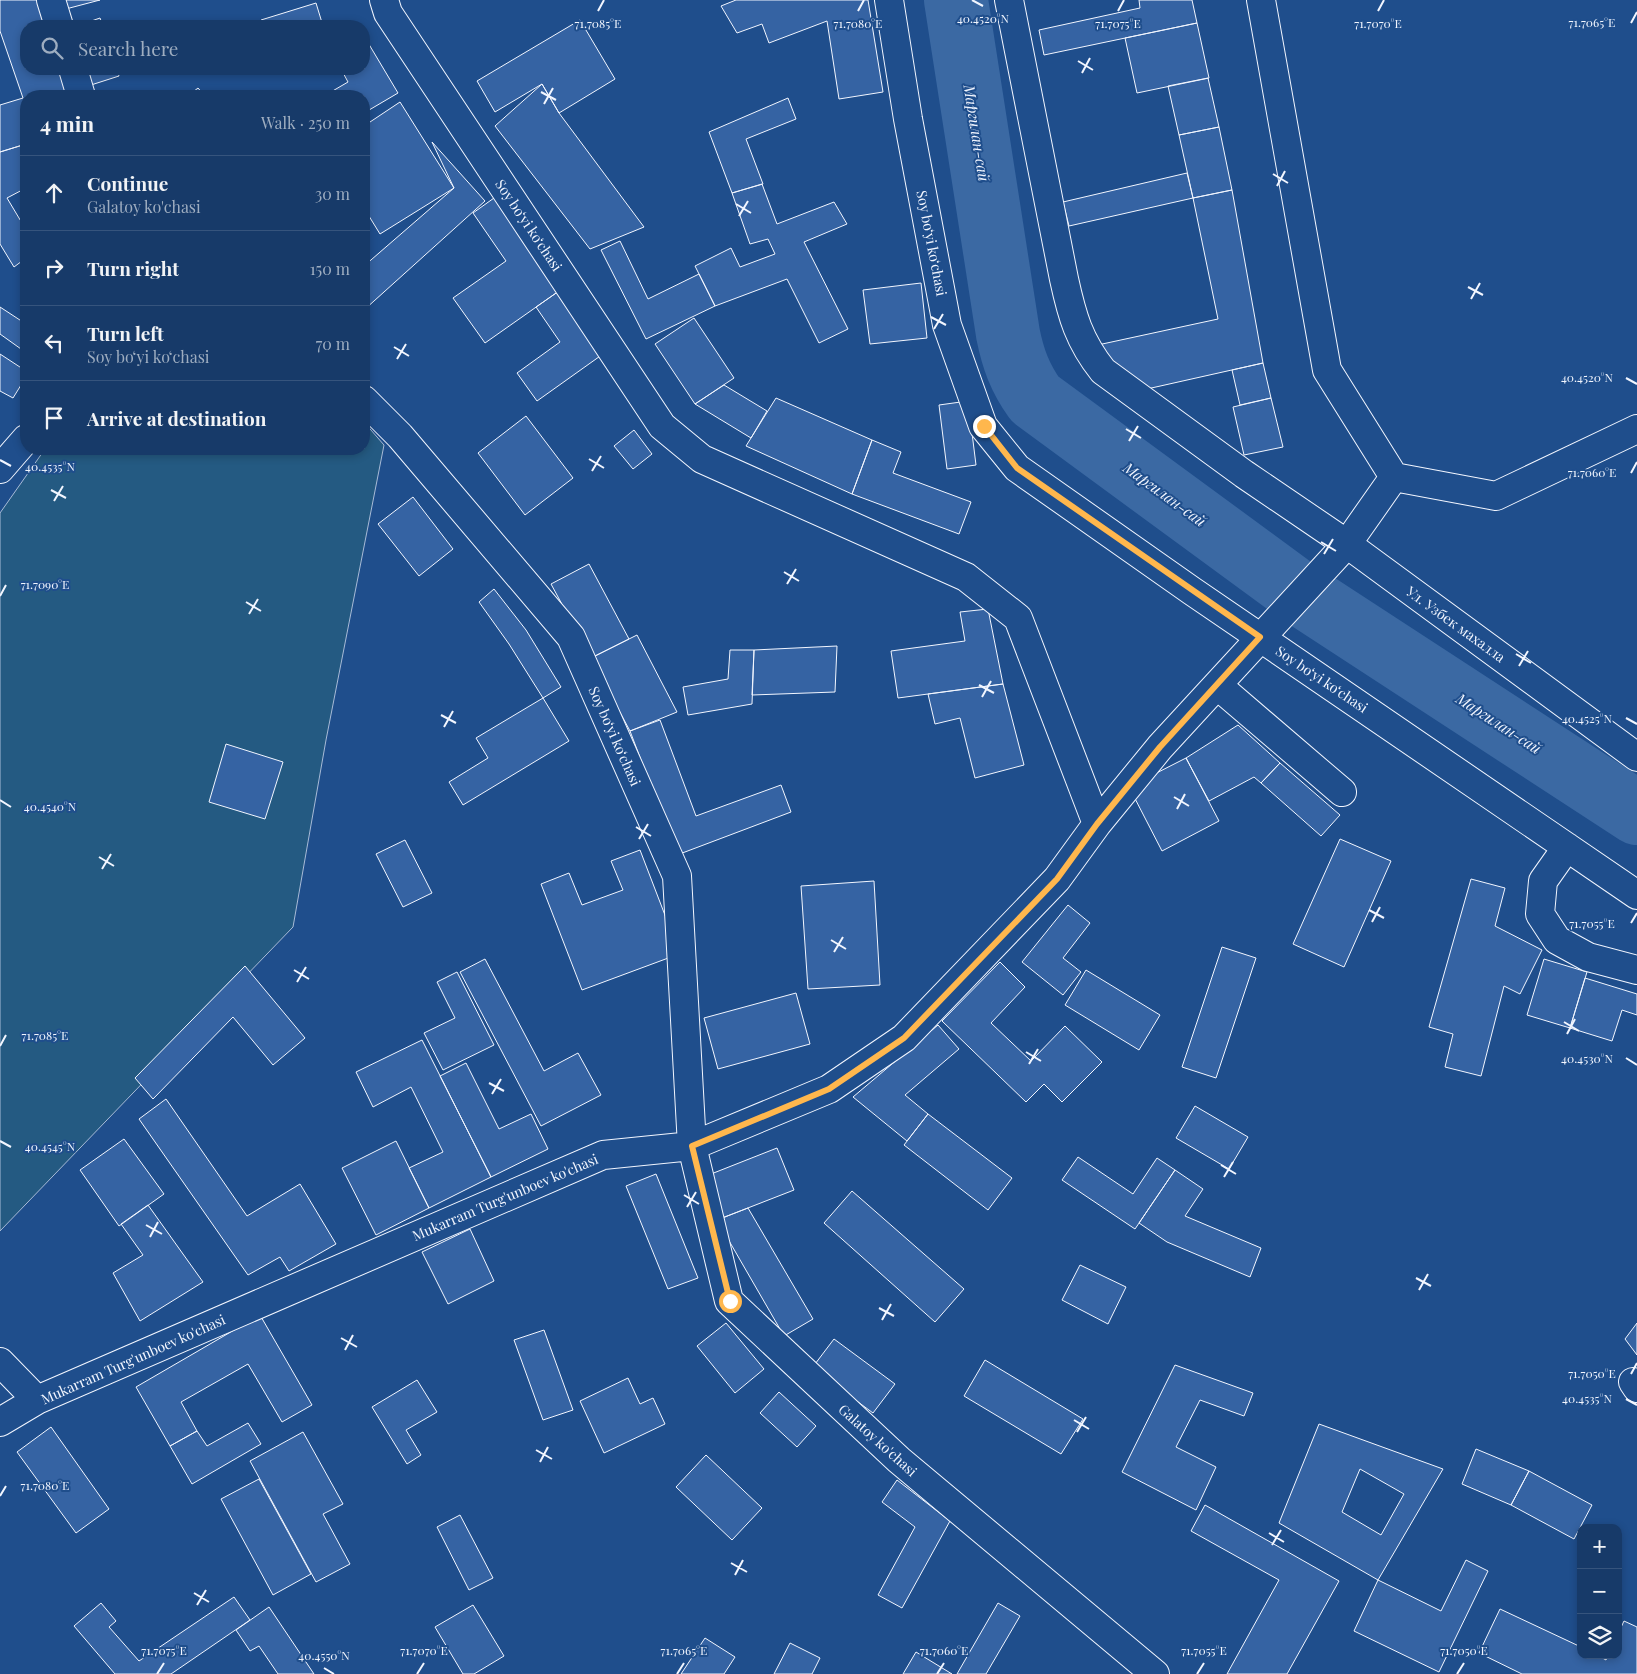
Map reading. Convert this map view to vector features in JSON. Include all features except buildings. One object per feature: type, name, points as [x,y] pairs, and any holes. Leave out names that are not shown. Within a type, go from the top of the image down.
[{"type":"street","points":[[51,0],[57,20]]},
{"type":"street","name":"Soy boʻyi koʻchasi","points":[[384,0],[388,13],[662,426],[702,459],[966,577],[1018,618],[1097,824]]},
{"type":"street","name":"Soy boʻyi koʻchasi","points":[[888,0],[908,119],[947,325],[984,426],[1017,468],[1637,895]]},
{"type":"street","name":"Ул. Узбек махалла","points":[[1009,0],[1074,322],[1087,351],[1103,371],[1244,474],[1347,544],[1637,757]]},
{"type":"street","points":[[1261,0],[1327,370],[1394,477],[1496,496],[1637,429]]},
{"type":"street","points":[[75,75],[79,90]]},
{"type":"street","name":"Soy boʻyi koʻchasi","points":[[370,406],[400,436],[571,637],[677,876],[692,1146]]},
{"type":"street","points":[[0,470],[20,445]]},
{"type":"street","name":"Mukarram Turg'unboev ko'chasi","points":[[0,1422],[37,1400],[603,1154],[692,1146],[829,1089],[904,1038],[1057,879],[1097,824],[1160,747],[1347,544],[1394,477]]},
{"type":"street","points":[[1217,685],[1342,792]]},
{"type":"street","points":[[1567,847],[1543,881],[1540,914],[1557,940],[1588,957],[1637,970]]},
{"type":"street","name":"Galatoy ko'chasi","points":[[692,1146],[730,1301],[900,1460],[1156,1674]]},
{"type":"street","points":[[0,1362],[37,1400]]},
{"type":"shaded area","points":[[370,429],[384,445],[326,740],[293,927],[0,1231],[0,513],[41,455],[370,455]]},
{"type":"waterway","name":"Маргилан-сай","points":[[956,0],[1008,334],[1018,368],[1035,399],[1298,592],[1637,813]]},
{"type":"route","points":[[730,1301],[692,1146],[829,1089],[904,1038],[1057,879],[1097,824],[1160,747],[1260,637],[1017,468],[984,426]]}]
